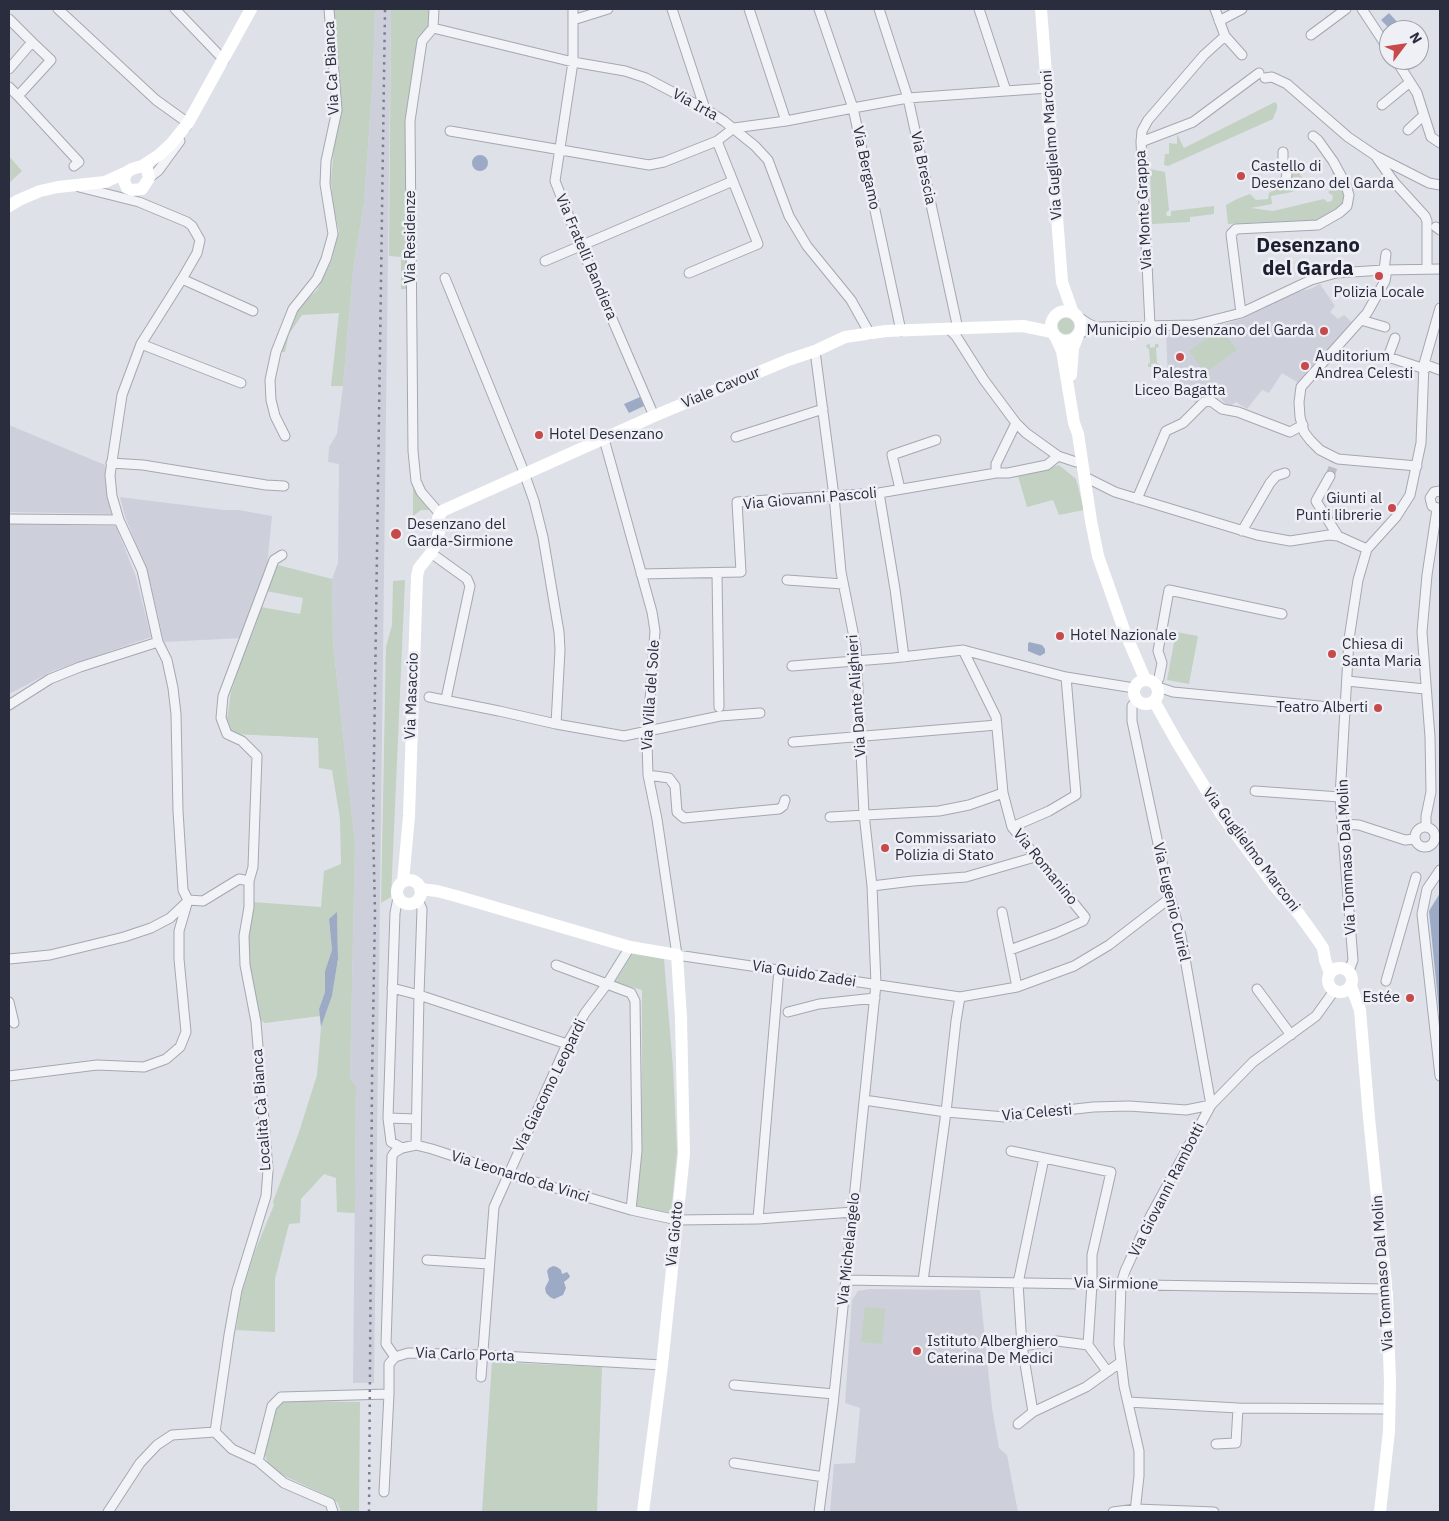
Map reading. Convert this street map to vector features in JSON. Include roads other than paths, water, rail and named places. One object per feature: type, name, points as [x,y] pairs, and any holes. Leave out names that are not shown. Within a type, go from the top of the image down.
[{"type":"street","points":[[58,9],[156,100],[188,123]]},
{"type":"street","points":[[175,9],[224,60]]},
{"type":"street","points":[[132,187],[132,169],[147,173],[158,171],[177,145],[251,9]]},
{"type":"street","name":"Via Ca' Bianca","points":[[286,436],[274,416],[271,400],[270,380],[276,352],[292,309],[317,279],[326,259],[333,234],[325,184],[326,162],[337,110],[329,9]]},
{"type":"street","points":[[433,28],[434,9]]},
{"type":"street","name":"Via Fratelli Bandiera","points":[[573,9],[573,62],[554,181],[654,416]]},
{"type":"street","points":[[573,20],[608,9]]},
{"type":"street","points":[[672,9],[705,109]]},
{"type":"street","points":[[749,9],[786,122]]},
{"type":"street","name":"Via Bergamo","points":[[819,9],[853,108],[900,331]]},
{"type":"street","name":"Via Brescia","points":[[879,9],[908,98],[954,329]]},
{"type":"street","points":[[978,9],[1006,91]]},
{"type":"street","name":"Via Guglielmo Marconi","points":[[1041,9],[1062,282],[1055,326],[1062,351],[1074,423],[1078,434],[1098,556],[1124,630],[1153,683]]},
{"type":"street","points":[[1215,9],[1225,36],[1242,55]]},
{"type":"street","points":[[1219,21],[1242,9]]},
{"type":"street","points":[[1311,35],[1346,9]]},
{"type":"street","points":[[1362,9],[1379,35]]},
{"type":"street","points":[[9,19],[51,60],[18,96]]},
{"type":"street","name":"Via Irta","points":[[433,28],[573,62],[625,71],[646,78],[705,109],[734,128],[768,160],[788,216],[812,252],[851,300],[870,334]]},
{"type":"street","name":"Via Residenze","points":[[433,28],[422,41],[410,122],[413,452],[414,474],[419,488],[439,516]]},
{"type":"street","name":"Via Monte Grappa","points":[[1150,325],[1142,131],[1148,120],[1204,55],[1225,36]]},
{"type":"street","points":[[9,69],[32,42]]},
{"type":"street","points":[[1402,70],[1417,93],[1431,137],[1439,143]]},
{"type":"street","points":[[1141,142],[1193,122],[1262,76],[1287,84],[1348,137],[1376,156],[1429,183],[1440,185]]},
{"type":"street","points":[[1382,105],[1410,82]]},
{"type":"street","points":[[9,87],[79,162],[74,166]]},
{"type":"street","points":[[450,130],[649,165],[664,162],[717,141],[734,128],[786,122],[908,98],[1048,88]]},
{"type":"street","points":[[1408,130],[1424,115]]},
{"type":"street","points":[[9,206],[40,191],[58,187],[105,182],[142,189],[147,173],[159,155],[188,123]]},
{"type":"street","points":[[1241,314],[1232,234],[1236,229],[1318,225],[1347,206],[1346,183],[1333,161],[1313,136]]},
{"type":"street","points":[[689,273],[758,244],[717,141]]},
{"type":"street","points":[[1283,152],[1286,175],[1283,184]]},
{"type":"street","points":[[1376,156],[1394,182],[1427,221],[1427,269]]},
{"type":"street","points":[[545,262],[733,181]]},
{"type":"street","points":[[9,1076],[96,1065],[144,1067],[166,1060],[180,1047],[186,1032],[179,959],[179,931],[188,900],[183,890],[178,811],[176,714],[173,688],[167,660],[158,642],[142,570],[119,520],[112,496],[110,475],[122,395],[141,344],[182,279],[196,254],[200,240],[192,226],[187,222],[132,187],[74,186]]},
{"type":"street","points":[[1386,254],[1385,281],[1367,313],[1301,387],[1300,417],[1304,432],[1320,450],[1336,459],[1416,466]]},
{"type":"street","points":[[1096,327],[1075,314],[1065,311],[1055,326],[1060,340],[1068,341],[1076,338],[1088,329],[1096,327],[1194,325],[1241,314],[1311,280],[1336,273],[1440,269]]},
{"type":"street","points":[[445,278],[525,473],[543,537],[559,632],[560,650],[556,724]]},
{"type":"street","points":[[182,279],[253,311]]},
{"type":"street","name":"Via Guglielmo Marconi","points":[[1062,282],[1075,314]]},
{"type":"street","points":[[1085,477],[1115,492],[1242,531],[1290,541],[1329,535],[1338,536],[1367,549],[1396,517],[1410,495],[1421,443],[1425,367],[1440,308]]},
{"type":"street","points":[[1070,395],[1073,348],[1081,326],[1075,314]]},
{"type":"street","points":[[1361,320],[1385,327]]},
{"type":"street","name":"Viale Cavour","points":[[439,516],[445,509],[654,416],[845,337],[900,331],[1055,326]]},
{"type":"street","points":[[954,329],[956,336],[984,380],[1016,423],[1026,433],[1058,456],[1076,462]]},
{"type":"street","points":[[1395,338],[1388,357],[1440,370]]},
{"type":"street","points":[[141,344],[241,383]]},
{"type":"street","name":"Via Dante Alighieri","points":[[815,351],[834,496],[840,572],[856,646],[864,814],[872,886],[876,984]]},
{"type":"street","points":[[1137,499],[1166,431],[1183,423],[1204,402],[1211,401],[1222,409],[1238,412],[1290,432],[1303,425]]},
{"type":"street","points":[[736,437],[823,409]]},
{"type":"street","points":[[996,473],[996,464],[1016,423]]},
{"type":"street","name":"Via Guglielmo Marconi","points":[[1074,423],[1072,435],[1076,462],[1091,521]]},
{"type":"street","name":"Via Villa del Sole","points":[[604,439],[652,612],[655,631],[647,742],[648,775],[657,819],[677,955]]},
{"type":"street","name":"Via Giovanni Pascoli","points":[[900,489],[892,455],[936,440]]},
{"type":"street","name":"Via Giovanni Pascoli","points":[[641,574],[741,572],[737,502],[879,493],[1047,465],[1058,456]]},
{"type":"street","points":[[111,463],[143,464],[266,485],[284,486]]},
{"type":"street","points":[[1242,531],[1270,482],[1276,476],[1285,473]]},
{"type":"street","points":[[1330,478],[1316,501],[1338,536]]},
{"type":"street","points":[[1426,826],[1431,759],[1422,632],[1427,575],[1439,509],[1431,504],[1430,498],[1434,492],[1440,490]]},
{"type":"street","points":[[879,493],[904,657]]},
{"type":"street","name":"Via Masaccio","points":[[403,882],[409,816],[416,588],[419,568],[432,553],[437,541],[440,527],[439,516]]},
{"type":"street","points":[[9,519],[119,520]]},
{"type":"street","name":"Via Tommaso Dal Molin","points":[[1340,971],[1353,960],[1340,797],[1346,712],[1346,681],[1349,639],[1358,580],[1367,549]]},
{"type":"street","points":[[432,553],[467,579],[470,586],[446,699]]},
{"type":"street","name":"Località Cà Bianca","points":[[215,1432],[237,1290],[266,1196],[268,1170],[256,1022],[245,965],[244,936],[249,907],[248,889],[252,867],[257,756],[242,741],[227,734],[221,718],[222,703],[274,560],[282,555]]},
{"type":"street","points":[[717,573],[719,707]]},
{"type":"street","points":[[787,580],[843,584]]},
{"type":"street","points":[[1153,683],[1159,678],[1162,663],[1158,651],[1169,590],[1282,614]]},
{"type":"street","points":[[9,705],[50,678],[158,642]]},
{"type":"street","points":[[792,666],[963,650],[1135,694],[1143,704],[1154,701],[1158,695],[1153,683]]},
{"type":"street","name":"Via Romanino","points":[[963,650],[996,717],[1003,793],[1012,827],[1085,917],[1083,921],[1056,933],[1010,950]]},
{"type":"street","points":[[1012,827],[1049,811],[1076,796],[1066,676]]},
{"type":"street","points":[[1346,681],[1425,689]]},
{"type":"street","points":[[1135,694],[1138,682],[1153,683],[1173,692],[1340,708],[1346,712]]},
{"type":"street","name":"Via Eugenio Curiel","points":[[1135,694],[1132,706],[1132,721],[1170,898],[1181,936],[1211,1105]]},
{"type":"street","points":[[428,697],[446,699],[556,724],[624,736],[720,716],[760,713]]},
{"type":"street","name":"Via Guglielmo Marconi","points":[[1154,701],[1176,742],[1221,814],[1323,948],[1331,953],[1340,971]]},
{"type":"street","points":[[793,742],[997,725]]},
{"type":"street","points":[[648,775],[669,778],[676,786],[677,812],[684,818],[779,810],[784,806],[784,800]]},
{"type":"street","points":[[1254,791],[1340,797]]},
{"type":"street","points":[[830,817],[939,811],[968,805],[1003,793]]},
{"type":"street","points":[[1342,824],[1359,825],[1404,840],[1415,839]]},
{"type":"street","points":[[1426,826],[1435,832],[1436,837],[1434,842],[1428,847],[1418,844],[1415,839],[1418,829],[1426,826]]},
{"type":"street","points":[[872,886],[966,877],[1035,857]]},
{"type":"street","points":[[1440,870],[1427,889],[1422,914],[1440,1076]]},
{"type":"street","points":[[9,959],[50,955],[124,938],[152,928],[170,918],[188,900],[202,901],[239,879],[249,881]]},
{"type":"street","points":[[402,1148],[391,1142],[388,1118],[397,891],[400,884],[410,880],[417,883],[422,909],[418,995],[416,1145]]},
{"type":"street","points":[[1386,981],[1415,881],[1427,889]]},
{"type":"street","name":"Via Guido Zadei","points":[[419,895],[438,891],[630,947],[960,997],[1017,987],[1074,966],[1109,945],[1170,898]]},
{"type":"street","points":[[398,898],[404,903],[411,904],[419,895]]},
{"type":"street","points":[[1002,912],[1017,987]]},
{"type":"street","name":"Via Giacomo Leopardi","points":[[481,1377],[494,1207],[567,1044],[585,1013],[607,984],[630,947]]},
{"type":"street","name":"Via Giotto","points":[[643,1512],[662,1365],[684,1154],[681,1018],[677,955]]},
{"type":"street","points":[[556,965],[631,993],[635,1001],[637,1151],[631,1210]]},
{"type":"street","points":[[758,1219],[779,970]]},
{"type":"street","points":[[1340,971],[1353,978],[1342,990],[1331,988],[1328,981],[1340,971]]},
{"type":"street","name":"Via Michelangelo","points":[[819,1512],[834,1394],[876,984]]},
{"type":"street","points":[[392,988],[567,1044]]},
{"type":"street","points":[[1257,989],[1291,1035]]},
{"type":"street","name":"Via Tommaso Dal Molin","points":[[1342,990],[1354,1013],[1361,1034],[1387,1289],[1390,1382],[1388,1457],[1380,1512]]},
{"type":"street","name":"Via Giovanni Rambotti","points":[[1136,1510],[1139,1451],[1124,1386],[1119,1344],[1121,1284],[1125,1271],[1150,1217],[1211,1105],[1253,1062],[1316,1016],[1342,990]]},
{"type":"street","points":[[923,1281],[960,997]]},
{"type":"street","points":[[788,1012],[819,1004],[875,998]]},
{"type":"street","points":[[9,1002],[14,1023]]},
{"type":"street","name":"Via Celesti","points":[[864,1100],[946,1112],[1005,1117],[1093,1107],[1129,1106],[1186,1110],[1211,1105]]},
{"type":"street","points":[[388,1118],[416,1119]]},
{"type":"street","name":"Via Leonardo da Vinci","points":[[402,1148],[416,1145],[631,1210],[677,1220],[758,1219],[853,1212]]},
{"type":"street","points":[[395,1357],[386,1344],[392,1156],[402,1148]]},
{"type":"street","points":[[1011,1152],[1111,1172],[1092,1255],[1088,1345],[1107,1371]]},
{"type":"street","points":[[1033,1412],[1022,1346],[1018,1283],[1044,1158]]},
{"type":"street","points":[[427,1260],[489,1264]]},
{"type":"street","name":"Via Sirmione","points":[[845,1280],[1387,1289]]},
{"type":"street","points":[[1022,1346],[1057,1341],[1088,1345]]},
{"type":"street","name":"Via Carlo Porta","points":[[384,1492],[389,1364],[395,1357],[408,1353],[484,1355],[662,1365]]},
{"type":"street","points":[[1018,1424],[1033,1412],[1086,1387],[1121,1362]]},
{"type":"street","points":[[734,1385],[834,1394]]},
{"type":"street","points":[[258,1461],[272,1406],[281,1397],[389,1394]]},
{"type":"street","points":[[1128,1402],[1238,1408],[1389,1408]]},
{"type":"street","points":[[1216,1444],[1236,1443],[1238,1408]]},
{"type":"street","points":[[108,1512],[140,1463],[158,1445],[172,1435],[215,1432],[232,1449],[258,1461],[284,1482],[330,1503],[333,1512]]},
{"type":"street","points":[[734,1462],[824,1477]]},
{"type":"street","points":[[1113,1512],[1136,1510],[1214,1512]]},
{"type":"water","points":[[1389,13],[1395,20],[1381,20]]},
{"type":"water","points":[[480,155],[486,157],[488,163],[486,169],[480,171],[474,169],[472,163],[474,157]]},
{"type":"water","points":[[640,397],[644,406],[629,413],[624,404]]},
{"type":"water","points":[[1029,642],[1042,645],[1045,653],[1040,656],[1028,651]]},
{"type":"water","points":[[1440,893],[1440,1021],[1429,911]]},
{"type":"water","points":[[337,912],[338,959],[332,996],[321,1027],[319,1009],[325,992],[325,971],[332,950],[329,919]]},
{"type":"water","points":[[553,1266],[561,1270],[562,1274],[567,1272],[570,1276],[564,1282],[566,1288],[563,1295],[554,1299],[546,1293],[545,1288],[549,1280],[547,1271]]},
{"type":"tunnel","points":[[1330,476],[1335,461]]},
{"type":"railway","points":[[369,1512],[375,912],[373,825],[385,9]]},
{"type":"place","name":"Castello di Desenzano del Garda","points":[[1241,176]]},
{"type":"place","name":"Polizia Locale","points":[[1379,276]]},
{"type":"place","name":"Municipio di Desenzano del Garda","points":[[1324,331]]},
{"type":"place","name":"Palestra Liceo Bagatta","points":[[1180,357]]},
{"type":"place","name":"Auditorium Andrea Celesti","points":[[1305,366]]},
{"type":"place","name":"Hotel Desenzano","points":[[539,435]]},
{"type":"place","name":"Giunti al Punti librerie","points":[[1392,508]]},
{"type":"place","name":"Desenzano del Garda-Sirmione","points":[[396,534]]},
{"type":"place","name":"Hotel Nazionale","points":[[1060,636]]},
{"type":"place","name":"Chiesa di Santa Maria","points":[[1332,654]]},
{"type":"place","name":"Teatro Alberti","points":[[1378,708]]},
{"type":"place","name":"Commissariato Polizia di Stato","points":[[885,848]]},
{"type":"place","name":"Estée","points":[[1410,998]]},
{"type":"place","name":"Istituto Alberghiero Caterina De Medici","points":[[917,1351]]},
{"type":"district","name":"Desenzano del Garda","points":[[1308,258]]}]
